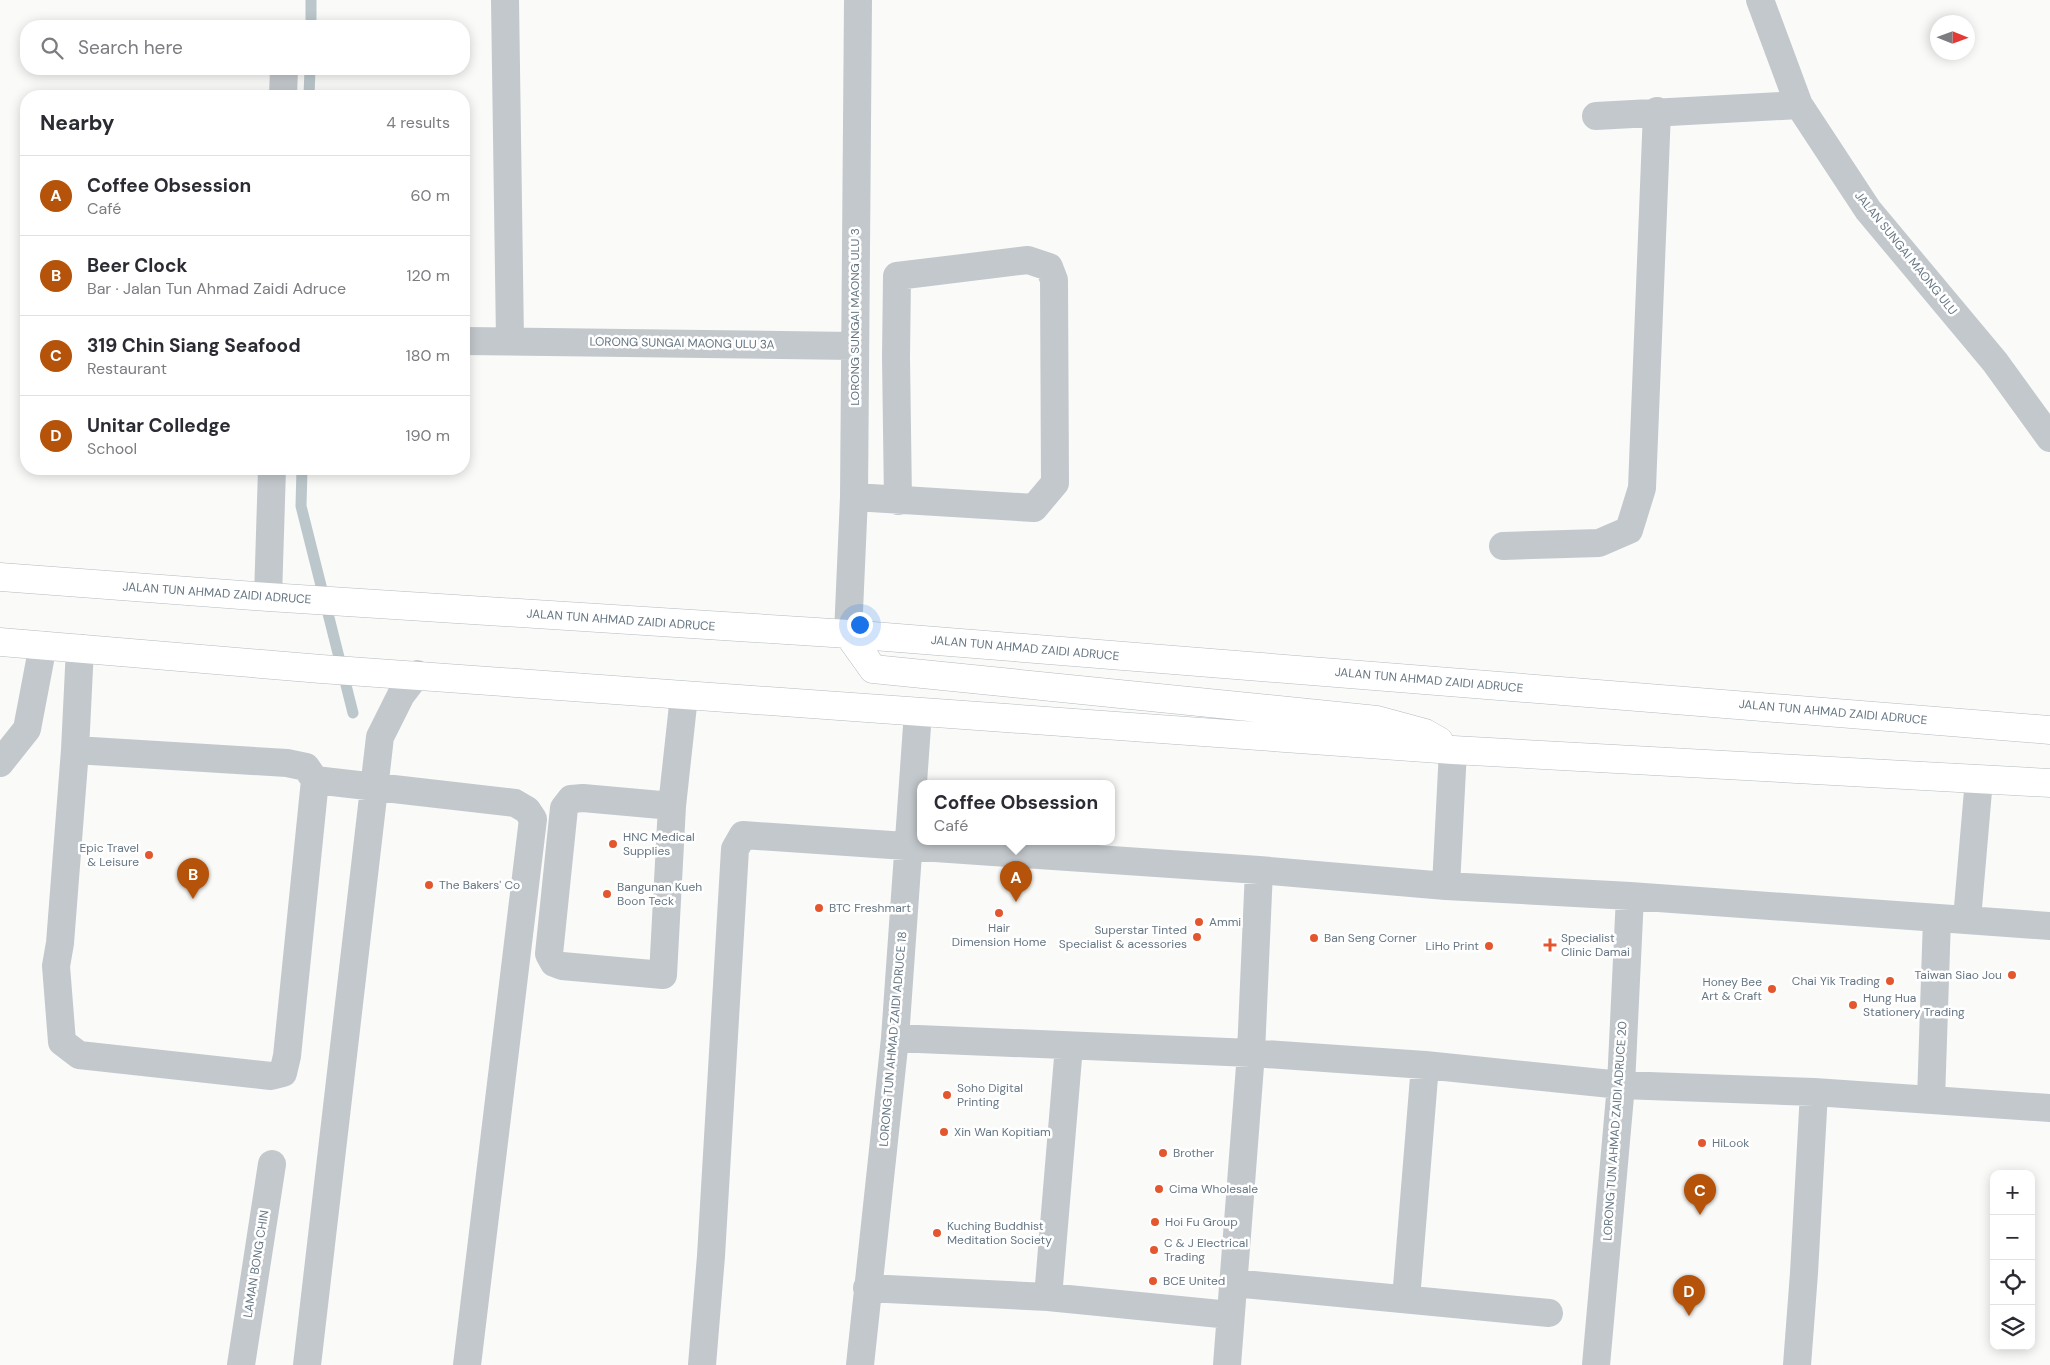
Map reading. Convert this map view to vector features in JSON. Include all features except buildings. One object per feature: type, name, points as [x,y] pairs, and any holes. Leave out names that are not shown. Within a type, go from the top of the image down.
[{"type":"main road","name":"JALAN TUN AHMAD ZAIDI ADRUCE","points":[[0,577],[268,597],[306,598],[339,602],[848,634],[2050,730]]},
{"type":"main road","points":[[848,634],[873,669],[1377,720],[1425,733],[1453,750]]},
{"type":"main road","points":[[0,642],[321,669],[417,674],[684,696],[1453,750],[2050,783]]},
{"type":"street","points":[[505,0],[510,340]]},
{"type":"street","name":"LORONG SUNGAI MAONG ULU 3","points":[[848,634],[854,497],[854,278],[858,0]]},
{"type":"street","name":"JALAN SUNGAI MAONG ULU","points":[[1760,0],[1799,105],[1868,210],[1995,362],[2050,438]]},
{"type":"street","points":[[283,90],[284,75]]},
{"type":"street","points":[[1596,116],[1657,111],[1799,105]]},
{"type":"street","points":[[1504,546],[1598,543],[1629,530],[1642,488],[1643,427],[1651,306],[1652,195],[1657,111]]},
{"type":"street","points":[[854,278],[897,276],[1028,260],[1049,268],[1054,280],[1055,483],[1034,508],[854,497]]},
{"type":"street","points":[[897,276],[898,501]]},
{"type":"street","name":"LORONG SUNGAI MAONG ULU 3A","points":[[470,341],[854,346]]},
{"type":"street","points":[[268,597],[272,475]]},
{"type":"street","points":[[0,763],[27,729],[43,645]]},
{"type":"street","points":[[75,750],[287,763],[306,767],[314,780],[287,1056],[283,1073],[271,1076],[128,1062],[79,1055],[62,1042],[56,966],[60,943],[75,750],[80,648]]},
{"type":"street","points":[[307,1365],[380,737],[402,695],[417,674]]},
{"type":"street","points":[[672,806],[583,798],[570,800],[564,808],[549,954],[554,963],[562,966],[662,975],[672,806],[684,696]]},
{"type":"street","name":"LORONG TUN AHMAD ZAIDI ADRUCE 18","points":[[860,1365],[895,1038],[918,712]]},
{"type":"street","points":[[1446,886],[1453,750]]},
{"type":"street","points":[[1967,920],[1979,779]]},
{"type":"street","points":[[314,780],[515,803],[527,810],[533,819],[467,1365]]},
{"type":"street","points":[[702,1365],[735,849],[743,835],[1259,870],[1446,886],[1630,896],[2050,926]]},
{"type":"street","points":[[1227,1365],[1251,1053],[1259,870]]},
{"type":"street","name":"LORONG TUN AHMAD ZAIDI ADRUCE 20","points":[[1596,1365],[1621,1085],[1630,896]]},
{"type":"street","points":[[1931,1100],[1937,918]]},
{"type":"street","points":[[895,1038],[1251,1053],[1425,1065],[1621,1085],[1814,1092],[2050,1108]]},
{"type":"street","points":[[1048,1297],[1069,1046]]},
{"type":"street","points":[[1406,1299],[1425,1065]]},
{"type":"street","points":[[1797,1365],[1814,1092]]},
{"type":"street","name":"LAMAN BONG CHIN","points":[[241,1365],[272,1164]]},
{"type":"street","points":[[1233,1283],[1549,1313]]},
{"type":"street","points":[[867,1288],[1048,1297],[1230,1315]]},
{"type":"waterway","points":[[311,0],[311,20]]},
{"type":"waterway","points":[[309,90],[310,75]]},
{"type":"waterway","points":[[302,475],[301,506],[353,713]]},
{"type":"place","name":"HNC Medical Supplies","points":[[613,844]]},
{"type":"place","name":"Epic Travel & Leisure","points":[[149,855]]},
{"type":"place","name":"The Bakers' Co","points":[[429,885]]},
{"type":"place","name":"Bangunan Kueh Boon Teck","points":[[607,894]]},
{"type":"place","name":"Beer Clock","points":[[193,899]]},
{"type":"place","name":"Coffee Obsession","points":[[1016,902]]},
{"type":"place","name":"BTC Freshmart","points":[[819,908]]},
{"type":"place","name":"Hair Dimension Home","points":[[999,913]]},
{"type":"place","name":"Ammi","points":[[1199,922]]},
{"type":"place","name":"Superstar Tinted Specialist & acessories","points":[[1197,937]]},
{"type":"place","name":"Ban Seng Corner","points":[[1314,938]]},
{"type":"place","name":"Specialist Clinic Damai","points":[[1550,945]]},
{"type":"place","name":"LiHo Print","points":[[1489,946]]},
{"type":"place","name":"Taiwan Siao Jou","points":[[2012,975]]},
{"type":"place","name":"Chai Yik Trading","points":[[1890,981]]},
{"type":"place","name":"Honey Bee Art & Craft","points":[[1772,989]]},
{"type":"place","name":"Hung Hua Stationery Trading","points":[[1853,1005]]},
{"type":"place","name":"Soho Digital Printing","points":[[947,1095]]},
{"type":"place","name":"Xin Wan Kopitiam","points":[[944,1132]]},
{"type":"place","name":"HiLook","points":[[1702,1143]]},
{"type":"place","name":"Brother","points":[[1163,1153]]},
{"type":"place","name":"Cima Wholesale","points":[[1159,1189]]},
{"type":"place","name":"319 Chin Siang Seafood","points":[[1700,1215]]},
{"type":"place","name":"Hoi Fu Group","points":[[1155,1222]]},
{"type":"place","name":"Kuching Buddhist Meditation Society","points":[[937,1233]]},
{"type":"place","name":"C & J Electrical Trading","points":[[1154,1250]]},
{"type":"place","name":"BCE United","points":[[1153,1281]]},
{"type":"place","name":"Unitar Colledge","points":[[1689,1316]]}]
